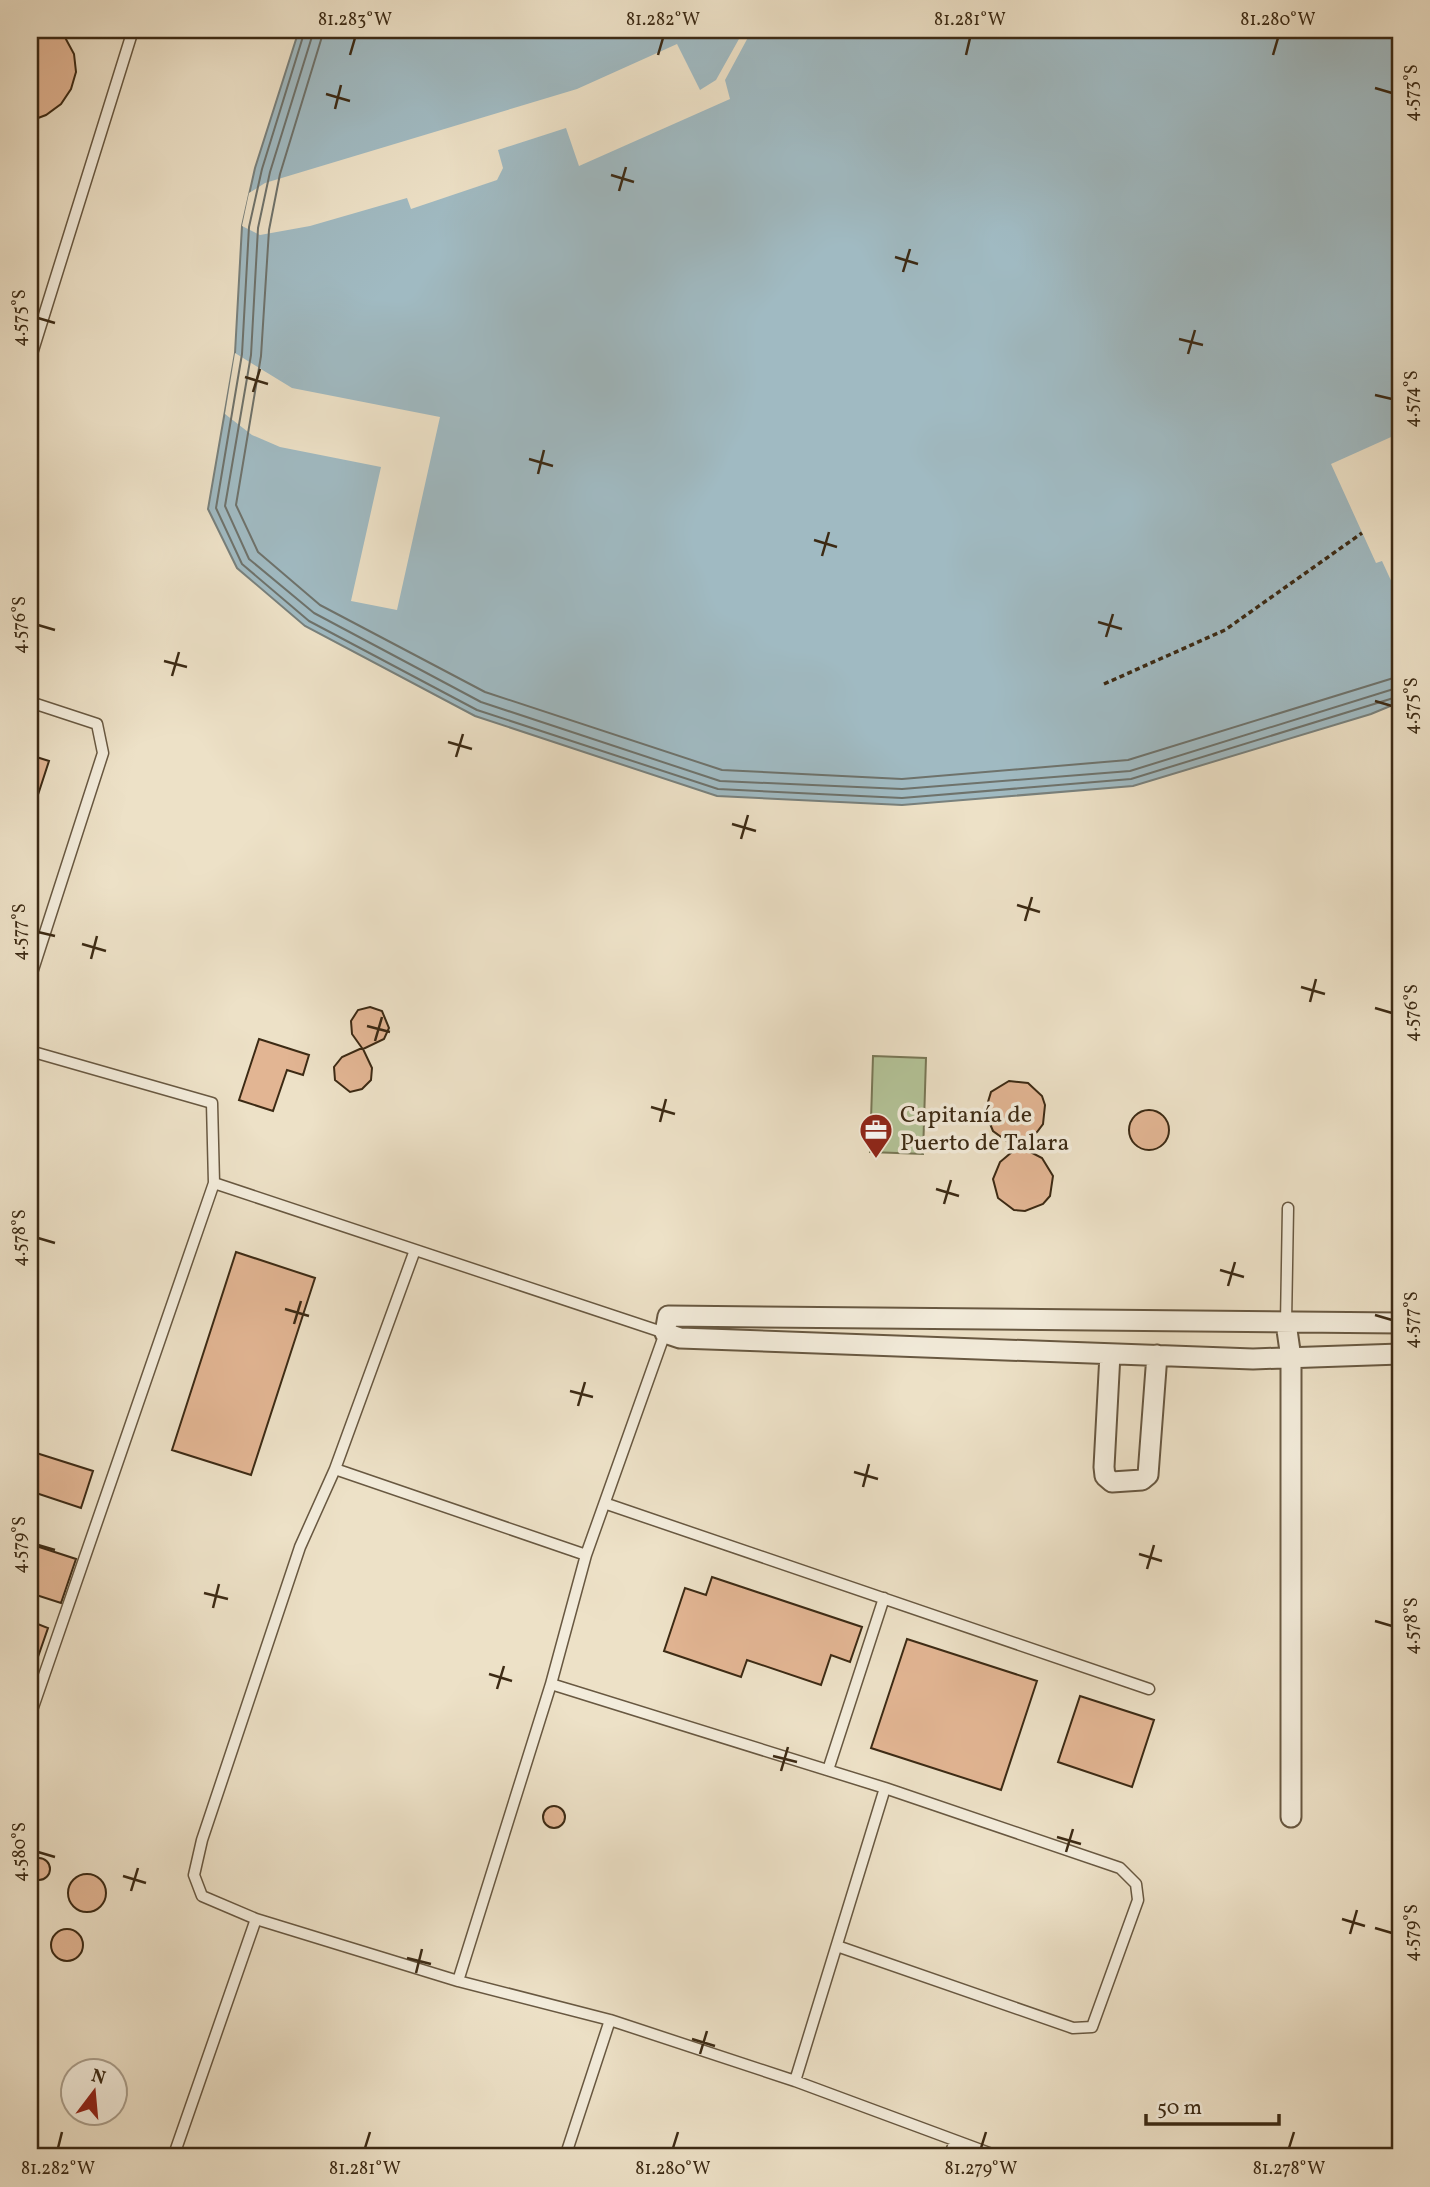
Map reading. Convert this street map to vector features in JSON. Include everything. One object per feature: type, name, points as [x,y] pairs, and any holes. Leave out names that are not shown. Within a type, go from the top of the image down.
[{"type":"street","points":[[1286,1323],[1291,1357],[1291,1817]]},
{"type":"street","points":[[666,1325],[1400,1323]]},
{"type":"street","points":[[666,1325],[680,1338],[1110,1354],[1291,1357],[1400,1354]]},
{"type":"street","points":[[1110,1354],[1104,1467],[1105,1476],[1112,1482],[1142,1480],[1148,1475],[1157,1355]]},
{"type":"lane","points":[[30,360],[133,30]]},
{"type":"lane","points":[[30,702],[97,724],[103,753],[30,979]]},
{"type":"lane","points":[[30,1051],[212,1103],[214,1183],[30,1716]]},
{"type":"lane","points":[[214,1183],[415,1250],[666,1325],[607,1504],[586,1555],[551,1684],[457,1982]]},
{"type":"lane","points":[[1286,1323],[1288,1208]]},
{"type":"lane","points":[[415,1250],[335,1468],[300,1547],[202,1840],[194,1875],[202,1896],[256,1919],[457,1982],[610,2020],[795,2081],[1000,2157]]},
{"type":"lane","points":[[335,1468],[586,1555]]},
{"type":"lane","points":[[607,1504],[1149,1689]]},
{"type":"lane","points":[[828,1770],[884,1598]]},
{"type":"lane","points":[[551,1684],[885,1788],[1120,1868],[1136,1884],[1138,1900],[1092,2027],[1073,2028],[837,1946]]},
{"type":"lane","points":[[795,2081],[885,1788]]},
{"type":"lane","points":[[178,2157],[176,2149],[256,1919]]},
{"type":"lane","points":[[565,2157],[610,2020]]},
{"type":"lane","points":[[949,2157],[955,2141]]},
{"type":"path","points":[[1104,684],[1225,630],[1363,533]]},
{"type":"green space","points":[[873,1056],[926,1058],[923,1154],[870,1152]]},
{"type":"water","points":[[299,30],[1400,30],[1400,702],[1371,714],[1133,786],[902,805],[717,796],[475,716],[305,626],[237,568],[208,509],[235,353],[242,226],[255,168]]},
{"type":"pier","points":[[744,30],[752,30],[725,80],[730,99],[579,166],[566,128],[498,150],[503,168],[497,180],[411,209],[407,198],[310,226],[260,235],[242,226],[249,193],[265,183],[577,89],[677,44],[700,90],[716,80]]},
{"type":"pier","points":[[235,353],[292,388],[440,417],[397,610],[351,601],[381,467],[280,447],[252,435],[225,414]]},
{"type":"pier","points":[[1400,433],[1400,600],[1382,561],[1376,563],[1331,464]]},
{"type":"building","points":[[30,30],[61,30],[74,54],[76,72],[71,89],[61,104],[46,115],[30,121]]},
{"type":"building","points":[[30,755],[49,761],[33,810],[30,810]]},
{"type":"building","points":[[370,1007],[382,1011],[389,1028],[384,1039],[363,1049],[372,1068],[371,1080],[362,1089],[350,1092],[335,1080],[334,1067],[342,1057],[362,1048],[352,1034],[351,1021],[358,1010]]},
{"type":"building","points":[[259,1039],[309,1055],[303,1075],[287,1070],[273,1111],[239,1100]]},
{"type":"building","points":[[1009,1081],[1028,1083],[1042,1096],[1045,1105],[1043,1124],[1037,1132],[1015,1147],[993,1131],[985,1112],[991,1092]]},
{"type":"building","points":[[1149,1110],[1163,1116],[1169,1130],[1163,1144],[1149,1150],[1135,1144],[1129,1130],[1135,1116]]},
{"type":"building","points":[[1019,1146],[1042,1158],[1053,1176],[1050,1196],[1043,1204],[1025,1211],[1014,1210],[998,1198],[993,1179],[1000,1162]]},
{"type":"building","points":[[236,1252],[315,1278],[251,1475],[172,1450]]},
{"type":"building","points":[[30,1451],[93,1471],[81,1508],[30,1491]]},
{"type":"building","points":[[30,1544],[76,1559],[61,1603],[30,1593]]},
{"type":"building","points":[[712,1577],[862,1627],[850,1662],[831,1655],[821,1685],[747,1660],[741,1677],[664,1651],[685,1588],[706,1595]]},
{"type":"building","points":[[30,1621],[48,1628],[32,1674],[30,1674]]},
{"type":"building","points":[[907,1639],[1037,1681],[1001,1790],[871,1748]]},
{"type":"building","points":[[1080,1696],[1154,1720],[1132,1787],[1058,1762]]},
{"type":"building","points":[[550,1806],[558,1806],[565,1813],[565,1821],[558,1828],[550,1828],[543,1821],[543,1813]]},
{"type":"building","points":[[39,1858],[47,1861],[50,1869],[47,1877],[39,1880],[31,1877],[28,1869],[31,1861]]},
{"type":"building","points":[[87,1874],[101,1879],[106,1893],[101,1907],[87,1912],[73,1907],[68,1893],[73,1879]]},
{"type":"building","points":[[67,1929],[78,1934],[83,1945],[78,1956],[67,1961],[56,1956],[51,1945],[56,1934]]},
{"type":"place","name":"Capitanía de Puerto de Talara","points":[[876,1160]]}]
